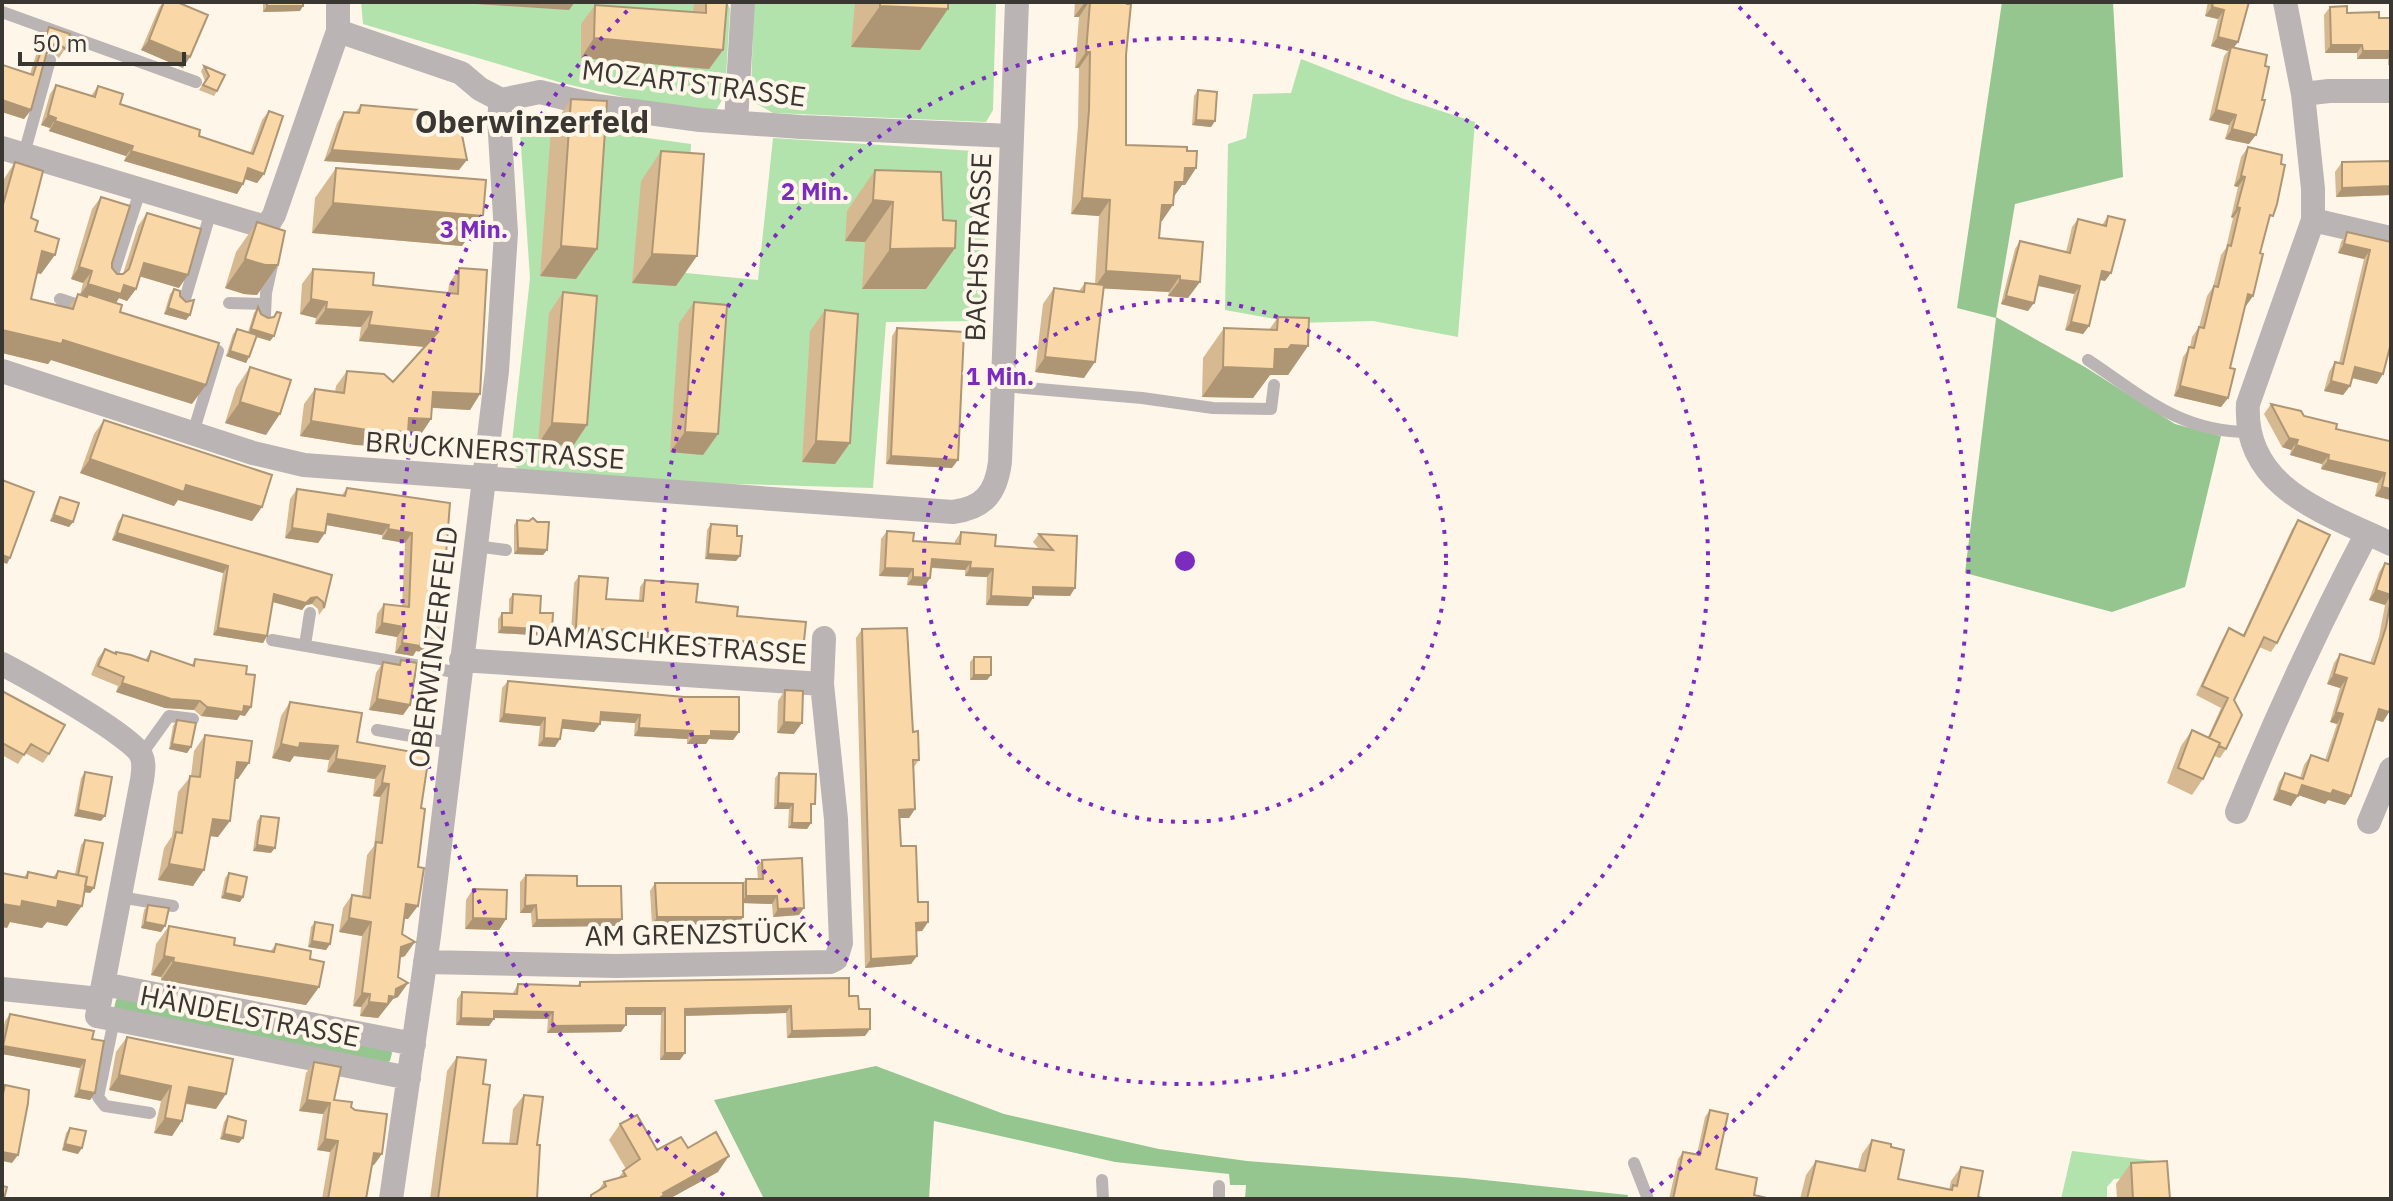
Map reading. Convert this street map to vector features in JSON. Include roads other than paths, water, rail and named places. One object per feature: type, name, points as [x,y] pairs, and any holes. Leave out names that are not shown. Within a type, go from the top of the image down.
[{"type":"street","points":[[13,151],[211,211],[270,233],[338,31],[338,2]]},
{"type":"street","points":[[736,122],[750,28],[743,2]]},
{"type":"street","name":"BACHSTRASSE","points":[[992,493],[1000,462],[1017,2]]},
{"type":"street","points":[[2285,2],[2303,94],[2313,189],[2313,220],[2248,404],[2249,432],[2263,467],[2277,482],[2295,496],[2391,544]]},
{"type":"street","points":[[338,31],[461,73],[480,89],[501,100]]},
{"type":"street","points":[[2303,94],[2391,91]]},
{"type":"street","name":"MOZARTSTRASSE","points":[[501,100],[540,92],[597,106],[736,122],[1012,136]]},
{"type":"street","name":"OBERWINZERFELD","points":[[391,1199],[425,962],[497,371],[506,211],[499,118],[501,100]]},
{"type":"street","points":[[2313,220],[2391,238]]},
{"type":"street","name":"BRUCKNERSTRASSE","points":[[2,371],[253,453],[304,465],[953,512],[972,510],[992,493]]},
{"type":"street","points":[[2237,812],[2310,644],[2367,533]]},
{"type":"street","name":"DAMASCHKESTRASSE","points":[[460,666],[822,684],[824,638]]},
{"type":"street","points":[[2,664],[124,738],[141,755],[144,767],[142,780],[102,991]]},
{"type":"street","name":"AM GRENZSTÜCK","points":[[425,962],[627,966],[830,962],[836,959],[841,943],[836,819],[822,684]]},
{"type":"street","points":[[2369,822],[2391,769]]},
{"type":"street","name":"HÄNDELSTRASSE","points":[[2,989],[102,991],[414,1044]]},
{"type":"street","name":"HÄNDELSTRASSE","points":[[102,991],[97,1016],[409,1078]]},
{"type":"lane","points":[[2,12],[196,82]]},
{"type":"lane","points":[[13,151],[50,60]]},
{"type":"lane","points":[[112,278],[140,191]]},
{"type":"lane","points":[[185,299],[211,211]]},
{"type":"lane","points":[[229,303],[265,309],[270,233]]},
{"type":"lane","points":[[60,299],[103,313]]},
{"type":"lane","points":[[189,342],[218,351],[193,433]]},
{"type":"lane","points":[[2088,360],[2173,417],[2232,432],[2249,432]]},
{"type":"lane","points":[[1003,386],[1142,398],[1213,408],[1271,409],[1274,385]]},
{"type":"lane","points":[[475,546],[506,550]]},
{"type":"lane","points":[[305,645],[310,613]]},
{"type":"lane","points":[[272,640],[460,666]]},
{"type":"lane","points":[[141,755],[169,716],[193,719]]},
{"type":"lane","points":[[377,730],[451,743]]},
{"type":"lane","points":[[120,897],[173,906]]},
{"type":"lane","points":[[114,1020],[98,1097],[105,1106],[150,1113]]},
{"type":"lane","points":[[1634,1163],[1648,1199]]},
{"type":"lane","points":[[1102,1180],[1103,1199]]},
{"type":"district","name":"Oberwinzerfeld","points":[[532,122]]}]
